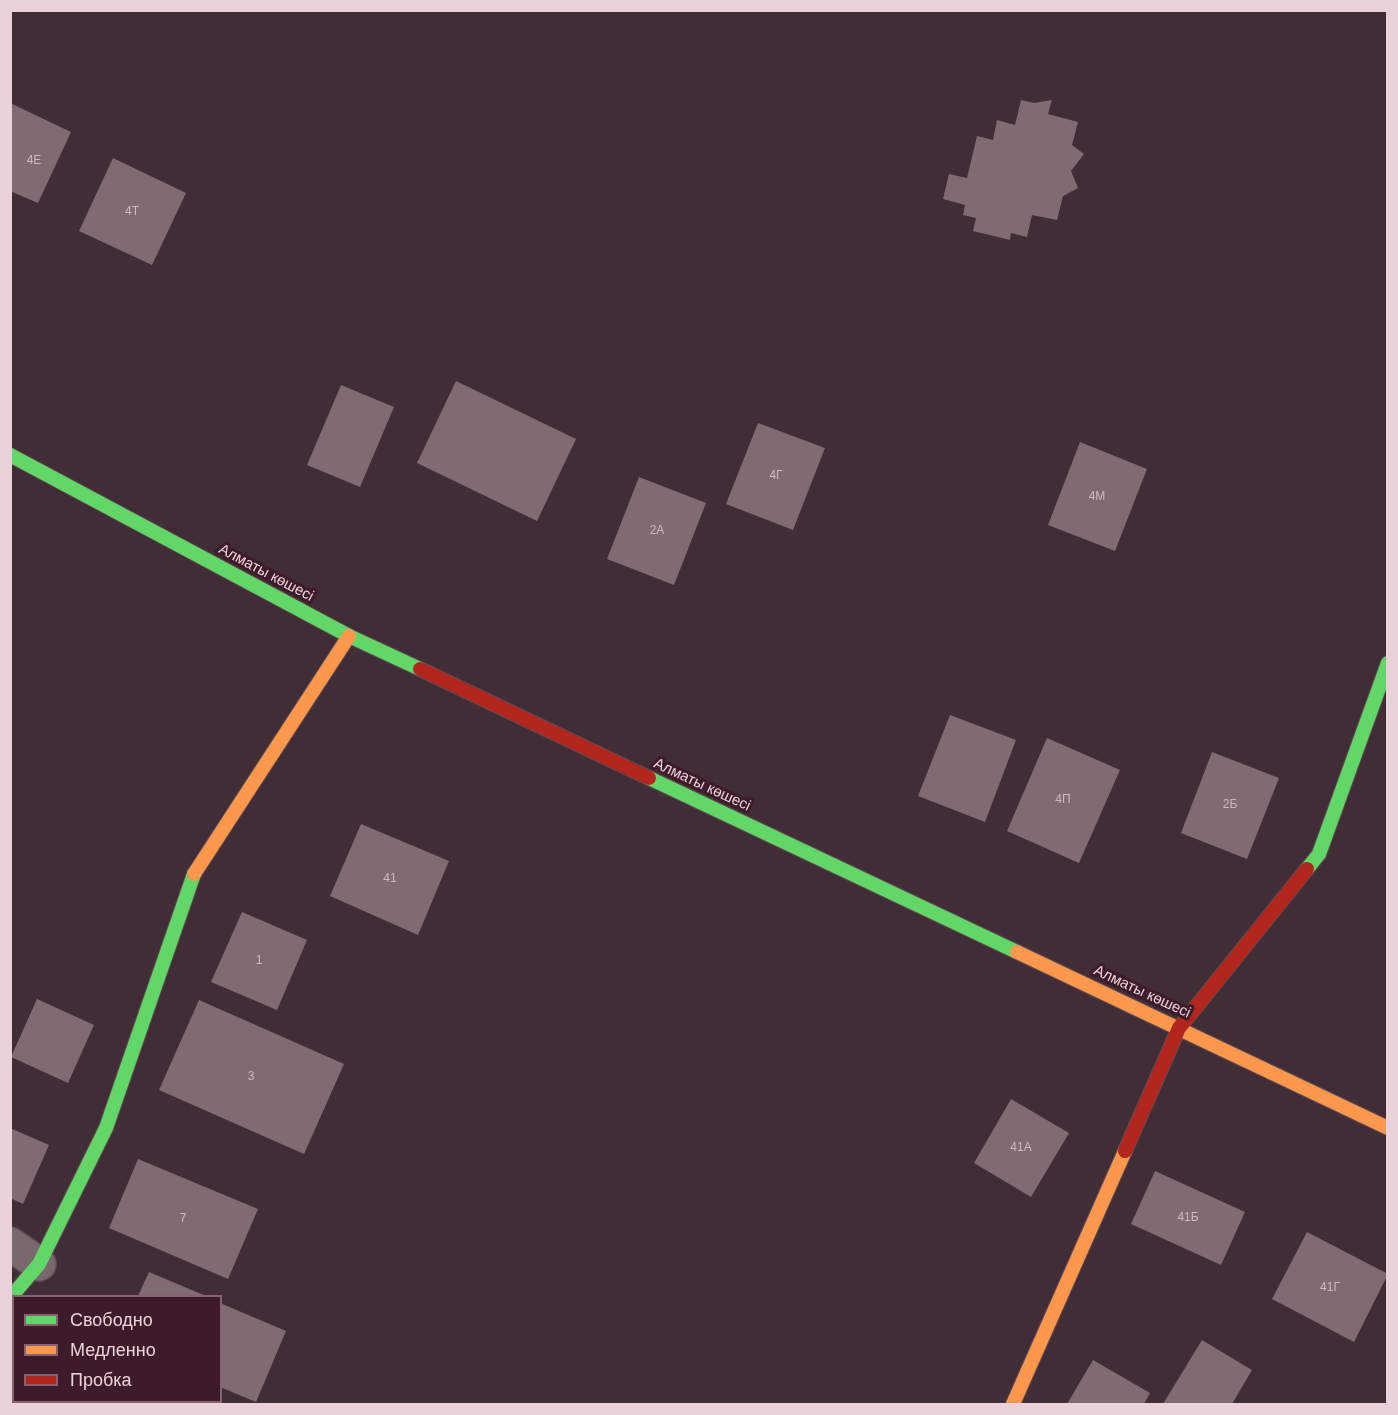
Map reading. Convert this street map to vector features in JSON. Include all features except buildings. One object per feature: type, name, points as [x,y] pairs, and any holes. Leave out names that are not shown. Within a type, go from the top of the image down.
[{"type":"street","name":"Алматы көшесі","points":[[10,455],[349,636],[1388,1128]]},
{"type":"street","points":[[13,1295],[39,1264],[106,1128],[194,874],[349,636]]},
{"type":"street","points":[[1013,1404],[1179,1028],[1319,854],[1388,663]]},
{"type":"street","points":[[10,1244],[39,1264]]},
{"type":"traffic: fast","points":[[10,455],[349,636],[420,669]]},
{"type":"traffic: fast","points":[[1307,869],[1319,854],[1388,663]]},
{"type":"traffic: fast","points":[[649,778],[1017,952]]},
{"type":"traffic: fast","points":[[13,1295],[39,1264],[106,1128],[194,874]]},
{"type":"traffic: slow","points":[[194,874],[349,636]]},
{"type":"traffic: slow","points":[[1017,952],[1388,1128]]},
{"type":"traffic: slow","points":[[1013,1404],[1125,1151]]},
{"type":"traffic: jam","points":[[420,669],[649,778]]},
{"type":"traffic: jam","points":[[1125,1151],[1179,1028],[1307,869]]}]
